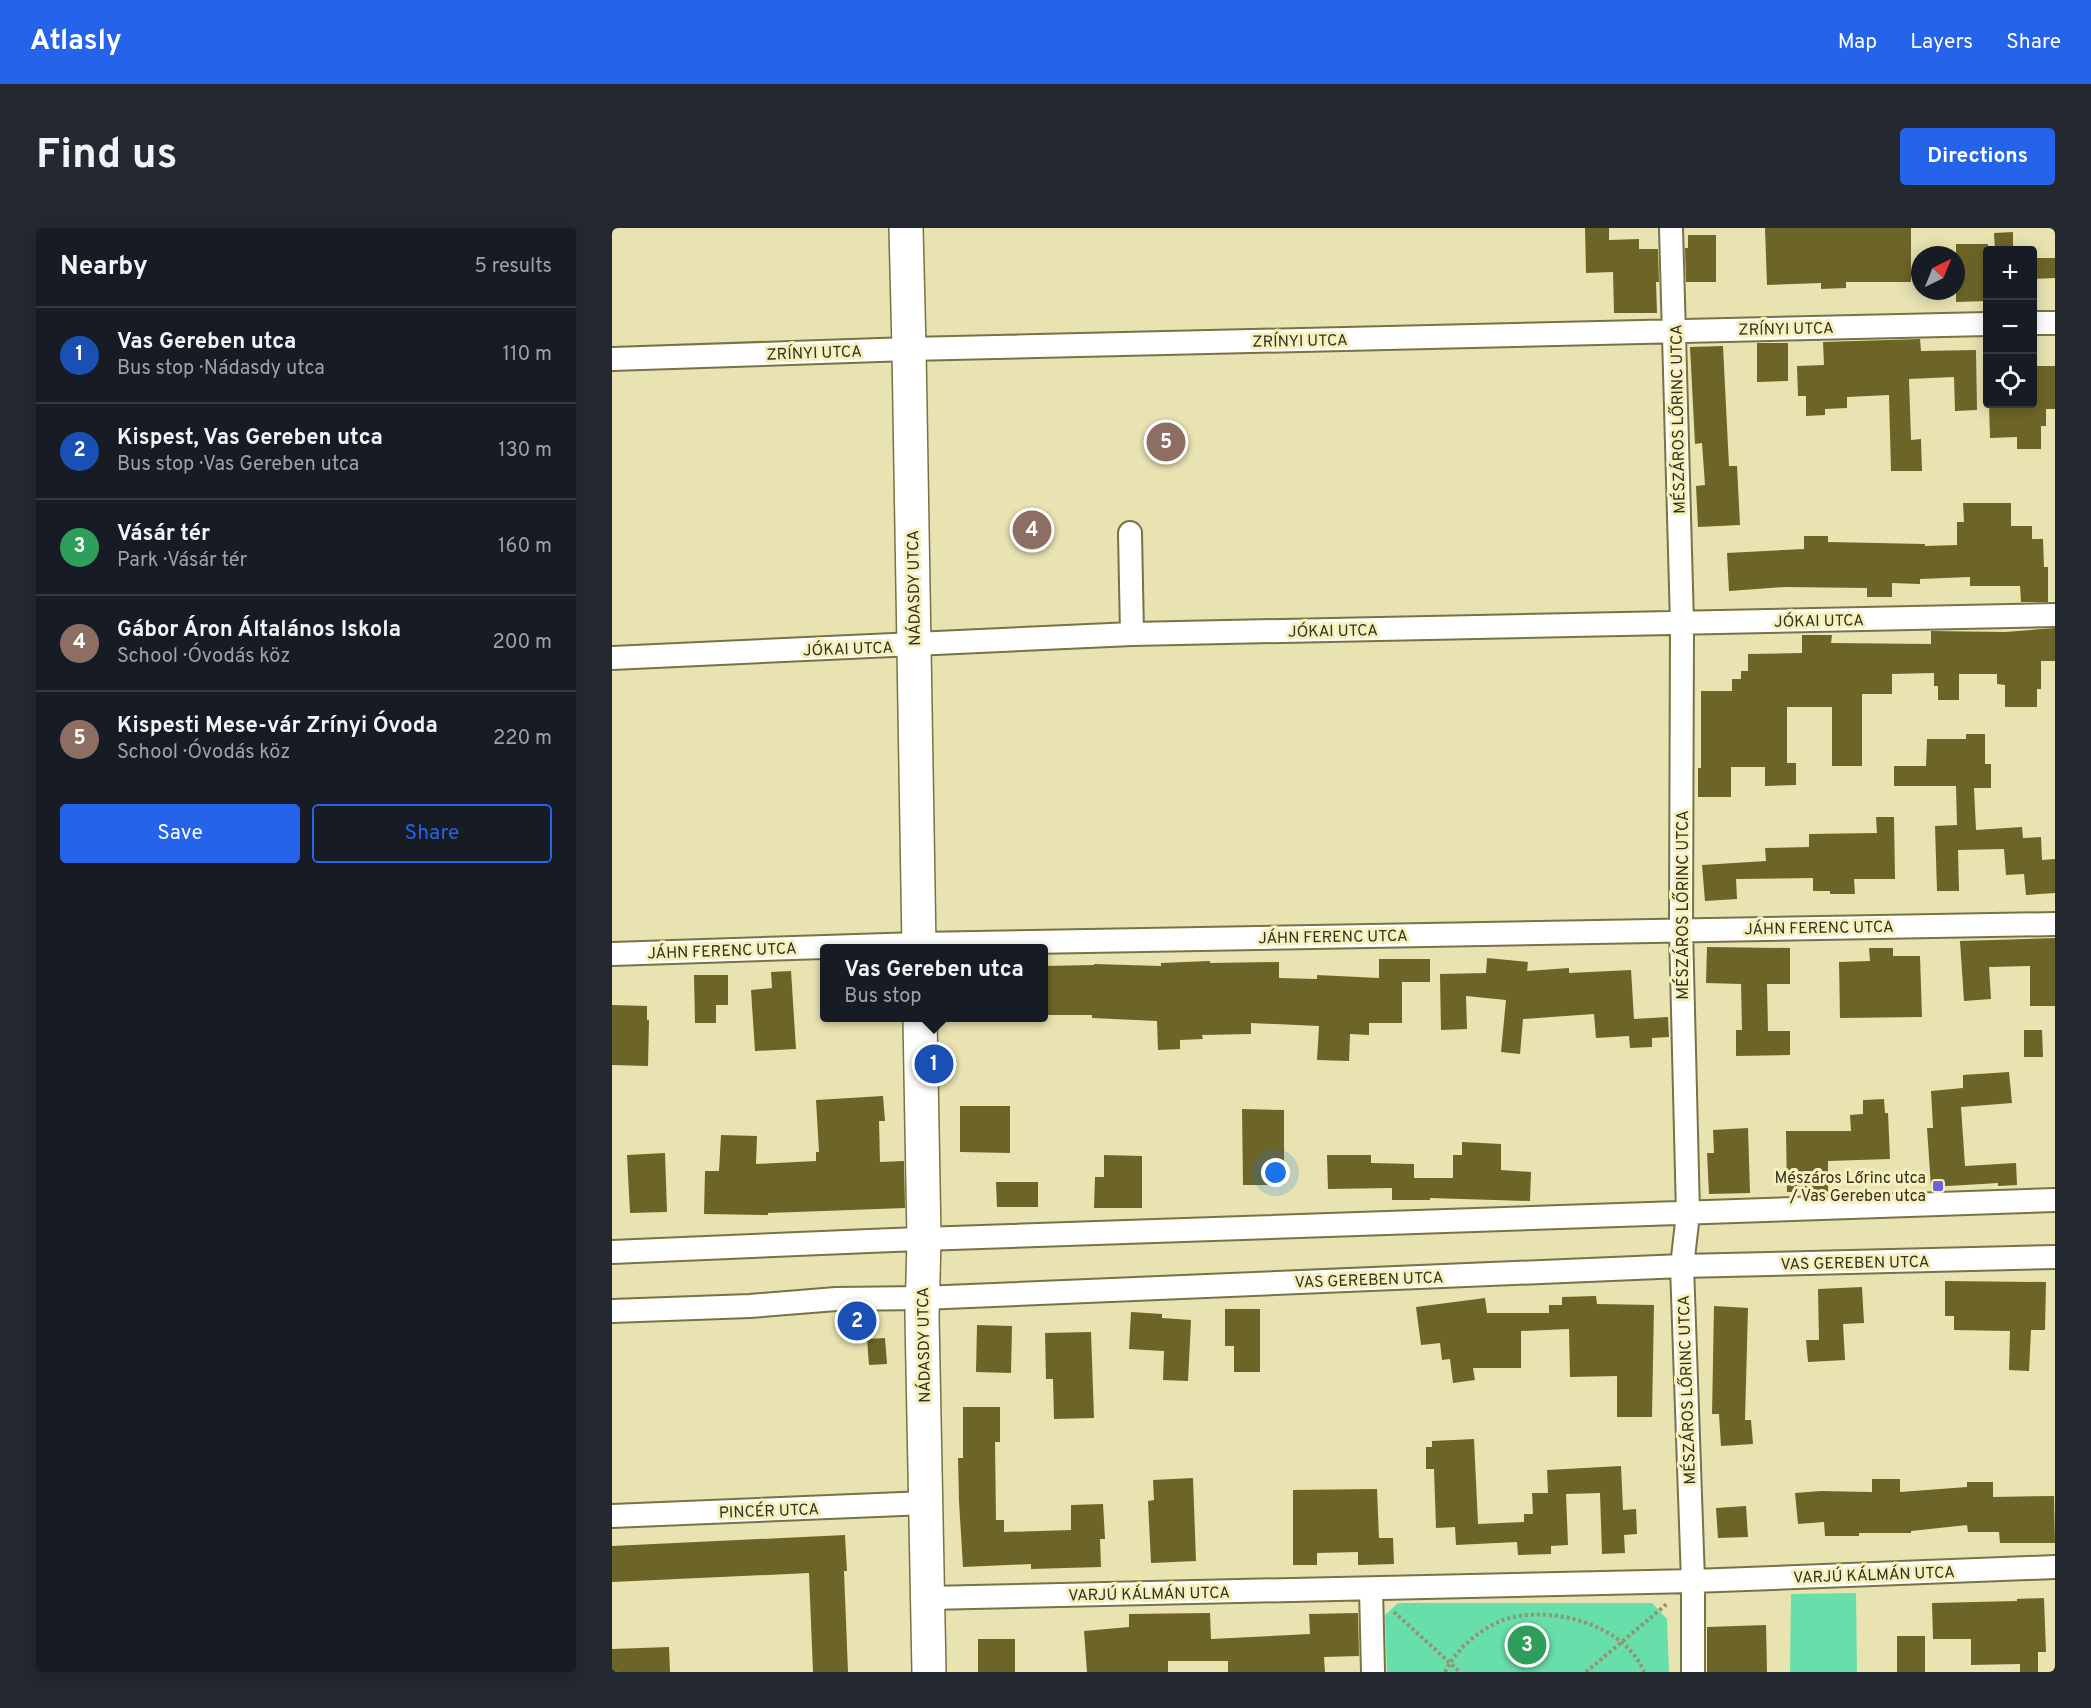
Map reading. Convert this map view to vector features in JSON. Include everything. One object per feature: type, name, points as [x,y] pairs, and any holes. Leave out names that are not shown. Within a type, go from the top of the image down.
[{"type":"street","name":"NÁDASDY UTCA","points":[[906,228],[919,944]]},
{"type":"street","name":"MÉSZÁROS LŐRINC UTCA","points":[[1671,228],[1682,622],[1681,929],[1688,1214],[1682,1266],[1694,1672]]},
{"type":"street","points":[[2037,323],[2055,323]]},
{"type":"street","name":"ZRÍNYI UTCA","points":[[612,359],[909,349],[1983,324]]},
{"type":"street","points":[[1130,533],[1132,634]]},
{"type":"street","name":"JÓKAI UTCA","points":[[612,658],[913,646],[1132,634],[2055,615]]},
{"type":"street","name":"JÁHN FERENC UTCA","points":[[1009,944],[1681,929],[2055,924]]},
{"type":"street","name":"JÁHN FERENC UTCA","points":[[612,954],[820,949]]},
{"type":"street","name":"NÁDASDY UTCA","points":[[920,1022],[924,1239],[922,1298],[929,1672]]},
{"type":"street","points":[[612,1252],[2055,1200]]},
{"type":"street","name":"VAS GEREBEN UTCA","points":[[612,1311],[750,1306],[836,1299],[922,1298],[1682,1266],[2055,1257]]},
{"type":"street","name":"PINCÉR UTCA","points":[[612,1516],[926,1503]]},
{"type":"street","name":"VARJÚ KÁLMÁN UTCA","points":[[928,1598],[1693,1581],[2055,1567]]},
{"type":"street","points":[[1371,1589],[1373,1672]]},
{"type":"path","points":[[1586,1672],[1693,1581]]},
{"type":"path","points":[[1371,1589],[1460,1672]]},
{"type":"path","points":[[1445,1672],[1449,1662],[1468,1643],[1503,1620],[1550,1614],[1579,1620],[1603,1630],[1632,1653],[1644,1672]]},
{"type":"green space","points":[[1856,1593],[1857,1672],[1790,1672],[1791,1594]]},
{"type":"green space","points":[[1398,1603],[1652,1603],[1667,1619],[1669,1672],[1387,1672],[1385,1615]]},
{"type":"building","points":[[1585,228],[1609,228],[1609,240],[1639,239],[1639,249],[1658,249],[1657,313],[1614,313],[1613,272],[1586,273]]},
{"type":"building","points":[[1765,228],[1911,228],[1911,282],[1846,282],[1846,288],[1821,289],[1821,283],[1767,285]]},
{"type":"building","points":[[2013,232],[2013,246],[1995,246],[1994,233]]},
{"type":"building","points":[[1688,235],[1716,235],[1716,282],[1686,282],[1685,248],[1688,248]]},
{"type":"building","points":[[1956,244],[1988,244],[1988,246],[1983,246],[1983,301],[1956,302],[1956,300],[1965,300],[1965,246],[1956,246]]},
{"type":"building","points":[[2037,258],[2055,258],[2055,278],[2037,279]]},
{"type":"building","points":[[1920,339],[1921,351],[1976,350],[1977,410],[1955,411],[1954,377],[1909,379],[1911,440],[1921,439],[1922,471],[1891,471],[1889,395],[1847,397],[1847,408],[1825,409],[1825,415],[1806,416],[1806,396],[1798,396],[1797,366],[1824,365],[1823,342]]},
{"type":"building","points":[[1757,343],[1788,343],[1788,381],[1757,382]]},
{"type":"building","points":[[1723,346],[1729,466],[1737,466],[1740,525],[1698,527],[1696,486],[1705,485],[1702,443],[1695,444],[1690,347]]},
{"type":"building","points":[[2037,366],[2055,366],[2055,409],[2046,409],[2046,426],[2041,426],[2041,449],[2017,449],[2017,437],[1990,438],[1989,408],[2037,408]]},
{"type":"building","points":[[1963,503],[2011,503],[2011,526],[2032,526],[2032,539],[2043,539],[2044,567],[2048,567],[2048,602],[2021,602],[2020,586],[1970,586],[1970,577],[1920,579],[1920,584],[1892,583],[1892,597],[1867,597],[1867,588],[1785,587],[1729,591],[1727,553],[1804,549],[1804,536],[1828,536],[1828,542],[1957,545],[1957,522],[1964,522]]},
{"type":"building","points":[[2055,628],[2055,661],[2041,661],[2041,689],[2037,689],[2037,707],[2005,707],[2005,685],[1997,684],[1997,674],[1959,674],[1959,700],[1938,700],[1938,686],[1934,686],[1934,673],[1892,674],[1892,694],[1862,694],[1862,766],[1832,766],[1832,707],[1787,707],[1787,763],[1796,763],[1796,785],[1765,786],[1765,767],[1731,767],[1731,797],[1698,797],[1698,768],[1701,768],[1701,691],[1732,691],[1732,679],[1741,679],[1741,671],[1748,671],[1748,654],[1802,653],[1802,635],[1832,635],[1831,643],[1931,644],[1931,631],[2005,632]]},
{"type":"building","points":[[1966,734],[1985,734],[1985,764],[1991,764],[1991,788],[1974,788],[1976,830],[2022,827],[2023,838],[2041,837],[2042,860],[2055,859],[2055,893],[2026,895],[2024,874],[2006,875],[2004,849],[1958,850],[1959,891],[1937,891],[1935,826],[1957,825],[1956,786],[1894,786],[1894,766],[1926,766],[1927,739],[1966,739]]},
{"type":"building","points":[[1876,817],[1894,817],[1895,879],[1854,879],[1855,894],[1830,894],[1830,891],[1813,891],[1813,878],[1736,879],[1737,899],[1705,901],[1702,865],[1766,861],[1765,848],[1809,847],[1809,834],[1877,833]]},
{"type":"building","points":[[2055,938],[2055,1006],[2030,1006],[2030,966],[1989,967],[1991,999],[1964,1001],[1960,941]]},
{"type":"building","points":[[1707,947],[1790,948],[1790,984],[1767,984],[1768,1031],[1790,1031],[1790,1055],[1736,1056],[1736,1030],[1742,1030],[1741,984],[1706,983]]},
{"type":"building","points":[[1869,948],[1893,948],[1893,956],[1920,956],[1922,1017],[1840,1018],[1839,962],[1870,961]]},
{"type":"building","points":[[1487,958],[1528,962],[1527,971],[1569,968],[1569,973],[1631,970],[1634,1019],[1668,1017],[1669,1037],[1652,1038],[1652,1047],[1630,1048],[1629,1036],[1596,1038],[1594,1014],[1523,1019],[1520,1054],[1501,1052],[1506,1000],[1466,996],[1467,1029],[1441,1030],[1440,974],[1486,973]]},
{"type":"building","points":[[1379,959],[1430,959],[1430,982],[1402,982],[1402,1023],[1369,1023],[1369,1035],[1350,1034],[1349,1061],[1317,1060],[1319,1026],[1251,1023],[1251,1034],[1202,1035],[1203,1039],[1180,1040],[1180,1049],[1158,1050],[1157,1021],[1092,1018],[1092,1015],[1048,1015],[1048,966],[1094,964],[1161,966],[1161,963],[1210,961],[1210,963],[1279,962],[1279,978],[1317,979],[1317,975],[1379,978]]},
{"type":"building","points":[[791,971],[796,1049],[755,1051],[751,990],[772,988],[771,972]]},
{"type":"building","points":[[694,975],[728,975],[728,1005],[716,1005],[716,1023],[695,1023]]},
{"type":"building","points":[[612,1005],[647,1006],[648,1066],[612,1065]]},
{"type":"building","points":[[2024,1030],[2042,1030],[2043,1057],[2024,1057]]},
{"type":"building","points":[[2009,1072],[2012,1103],[1961,1107],[1965,1166],[2016,1163],[2017,1185],[1998,1186],[1998,1183],[1931,1187],[1927,1128],[1933,1128],[1931,1091],[1963,1088],[1963,1075]]},
{"type":"building","points":[[883,1096],[885,1121],[879,1121],[880,1162],[904,1161],[905,1208],[768,1213],[768,1215],[704,1214],[705,1171],[719,1171],[721,1135],[757,1136],[756,1164],[816,1161],[816,1152],[819,1152],[816,1100]]},
{"type":"building","points":[[1884,1099],[1885,1113],[1888,1113],[1890,1159],[1828,1161],[1828,1192],[1787,1192],[1786,1131],[1851,1131],[1850,1115],[1863,1114],[1863,1100]]},
{"type":"building","points":[[960,1106],[1010,1106],[1010,1153],[960,1152]]},
{"type":"building","points":[[1242,1109],[1284,1110],[1284,1185],[1243,1185]]},
{"type":"building","points":[[1748,1128],[1750,1193],[1709,1194],[1707,1153],[1714,1153],[1713,1130]]},
{"type":"building","points":[[1462,1142],[1501,1144],[1501,1170],[1531,1172],[1530,1201],[1430,1198],[1430,1200],[1392,1200],[1392,1188],[1328,1189],[1327,1155],[1371,1155],[1371,1163],[1414,1164],[1414,1178],[1453,1178],[1453,1155],[1462,1155]]},
{"type":"building","points":[[665,1153],[667,1212],[630,1213],[627,1155]]},
{"type":"building","points":[[1104,1155],[1142,1156],[1142,1208],[1094,1208],[1095,1177],[1104,1177]]},
{"type":"building","points":[[996,1182],[1038,1182],[1038,1207],[997,1207]]},
{"type":"building","points":[[1945,1281],[2046,1282],[2045,1330],[2031,1330],[2029,1371],[2009,1370],[2010,1331],[1954,1330],[1954,1316],[1945,1316]]},
{"type":"building","points":[[1862,1287],[1864,1323],[1843,1324],[1845,1360],[1808,1362],[1806,1340],[1819,1340],[1818,1289]]},
{"type":"building","points":[[1596,1296],[1597,1304],[1654,1305],[1652,1417],[1617,1417],[1617,1376],[1570,1377],[1569,1329],[1521,1331],[1521,1368],[1473,1368],[1475,1380],[1453,1383],[1450,1359],[1442,1360],[1440,1343],[1421,1345],[1416,1307],[1485,1298],[1487,1313],[1549,1313],[1549,1305],[1562,1305],[1562,1297]]},
{"type":"building","points":[[1714,1306],[1748,1308],[1745,1420],[1751,1420],[1753,1444],[1721,1446],[1719,1414],[1712,1414]]},
{"type":"building","points":[[1225,1309],[1260,1309],[1260,1372],[1234,1372],[1234,1346],[1225,1346]]},
{"type":"building","points":[[1131,1312],[1162,1314],[1162,1318],[1191,1320],[1188,1381],[1163,1380],[1164,1351],[1129,1349]]},
{"type":"building","points":[[977,1325],[1012,1326],[1011,1373],[976,1372]]},
{"type":"building","points":[[1091,1332],[1094,1418],[1054,1419],[1053,1379],[1046,1379],[1045,1333]]},
{"type":"building","points":[[885,1338],[887,1364],[869,1365],[867,1339]]},
{"type":"building","points":[[963,1407],[1000,1407],[1000,1442],[995,1442],[996,1520],[1004,1520],[1004,1532],[1071,1530],[1071,1505],[1103,1504],[1105,1539],[1100,1539],[1101,1567],[1031,1569],[1031,1564],[963,1567],[958,1458],[963,1458]]},
{"type":"building","points":[[1474,1439],[1478,1524],[1524,1522],[1524,1514],[1533,1514],[1532,1493],[1548,1493],[1547,1470],[1621,1466],[1623,1510],[1636,1509],[1637,1534],[1624,1535],[1625,1553],[1602,1554],[1600,1493],[1566,1494],[1568,1545],[1551,1546],[1551,1554],[1518,1555],[1517,1542],[1456,1545],[1455,1527],[1436,1528],[1434,1469],[1426,1469],[1426,1447],[1432,1447],[1432,1441]]},
{"type":"building","points":[[1193,1478],[1196,1561],[1151,1563],[1148,1501],[1154,1500],[1153,1480]]},
{"type":"building","points":[[1872,1479],[1900,1479],[1900,1492],[1967,1487],[1967,1482],[1993,1482],[1993,1497],[2054,1496],[2055,1543],[2000,1543],[1999,1532],[1968,1532],[1967,1525],[1911,1531],[1911,1533],[1859,1533],[1859,1536],[1825,1536],[1824,1522],[1798,1524],[1795,1493],[1872,1492]]},
{"type":"building","points":[[1377,1489],[1379,1538],[1393,1538],[1394,1564],[1358,1565],[1358,1552],[1317,1553],[1317,1565],[1293,1565],[1293,1490]]},
{"type":"building","points":[[1746,1506],[1748,1537],[1718,1538],[1716,1508]]},
{"type":"building","points":[[845,1535],[848,1672],[813,1672],[809,1573],[612,1582],[612,1546]]},
{"type":"building","points":[[2044,1598],[2046,1652],[2038,1652],[2038,1672],[2020,1672],[2020,1664],[1971,1665],[1971,1639],[1933,1639],[1932,1603]]},
{"type":"building","points":[[1210,1613],[1211,1639],[1310,1634],[1309,1614],[1358,1613],[1359,1656],[1324,1657],[1325,1672],[1228,1672],[1228,1661],[1168,1661],[1168,1672],[1087,1672],[1084,1631],[1129,1627],[1129,1614]]},
{"type":"building","points":[[1766,1625],[1767,1672],[1707,1672],[1707,1627]]},
{"type":"building","points":[[1897,1636],[1925,1636],[1925,1672],[1897,1672]]},
{"type":"building","points":[[978,1639],[1015,1639],[1015,1672],[978,1672]]},
{"type":"building","points":[[669,1647],[670,1672],[612,1672],[612,1649]]},
{"type":"place","name":"Kispesti Mese-vár Zrínyi Óvoda","points":[[1166,442]]},
{"type":"place","name":"Gábor Áron Általános Iskola","points":[[1032,530]]},
{"type":"place","name":"Vas Gereben utca","points":[[934,1064]]},
{"type":"place","name":"Mészáros Lőrinc utca / Vas Gereben utca","points":[[1938,1186]]},
{"type":"place","name":"Kispest, Vas Gereben utca","points":[[857,1321]]},
{"type":"place","name":"Vásár tér","points":[[1527,1645]]}]
